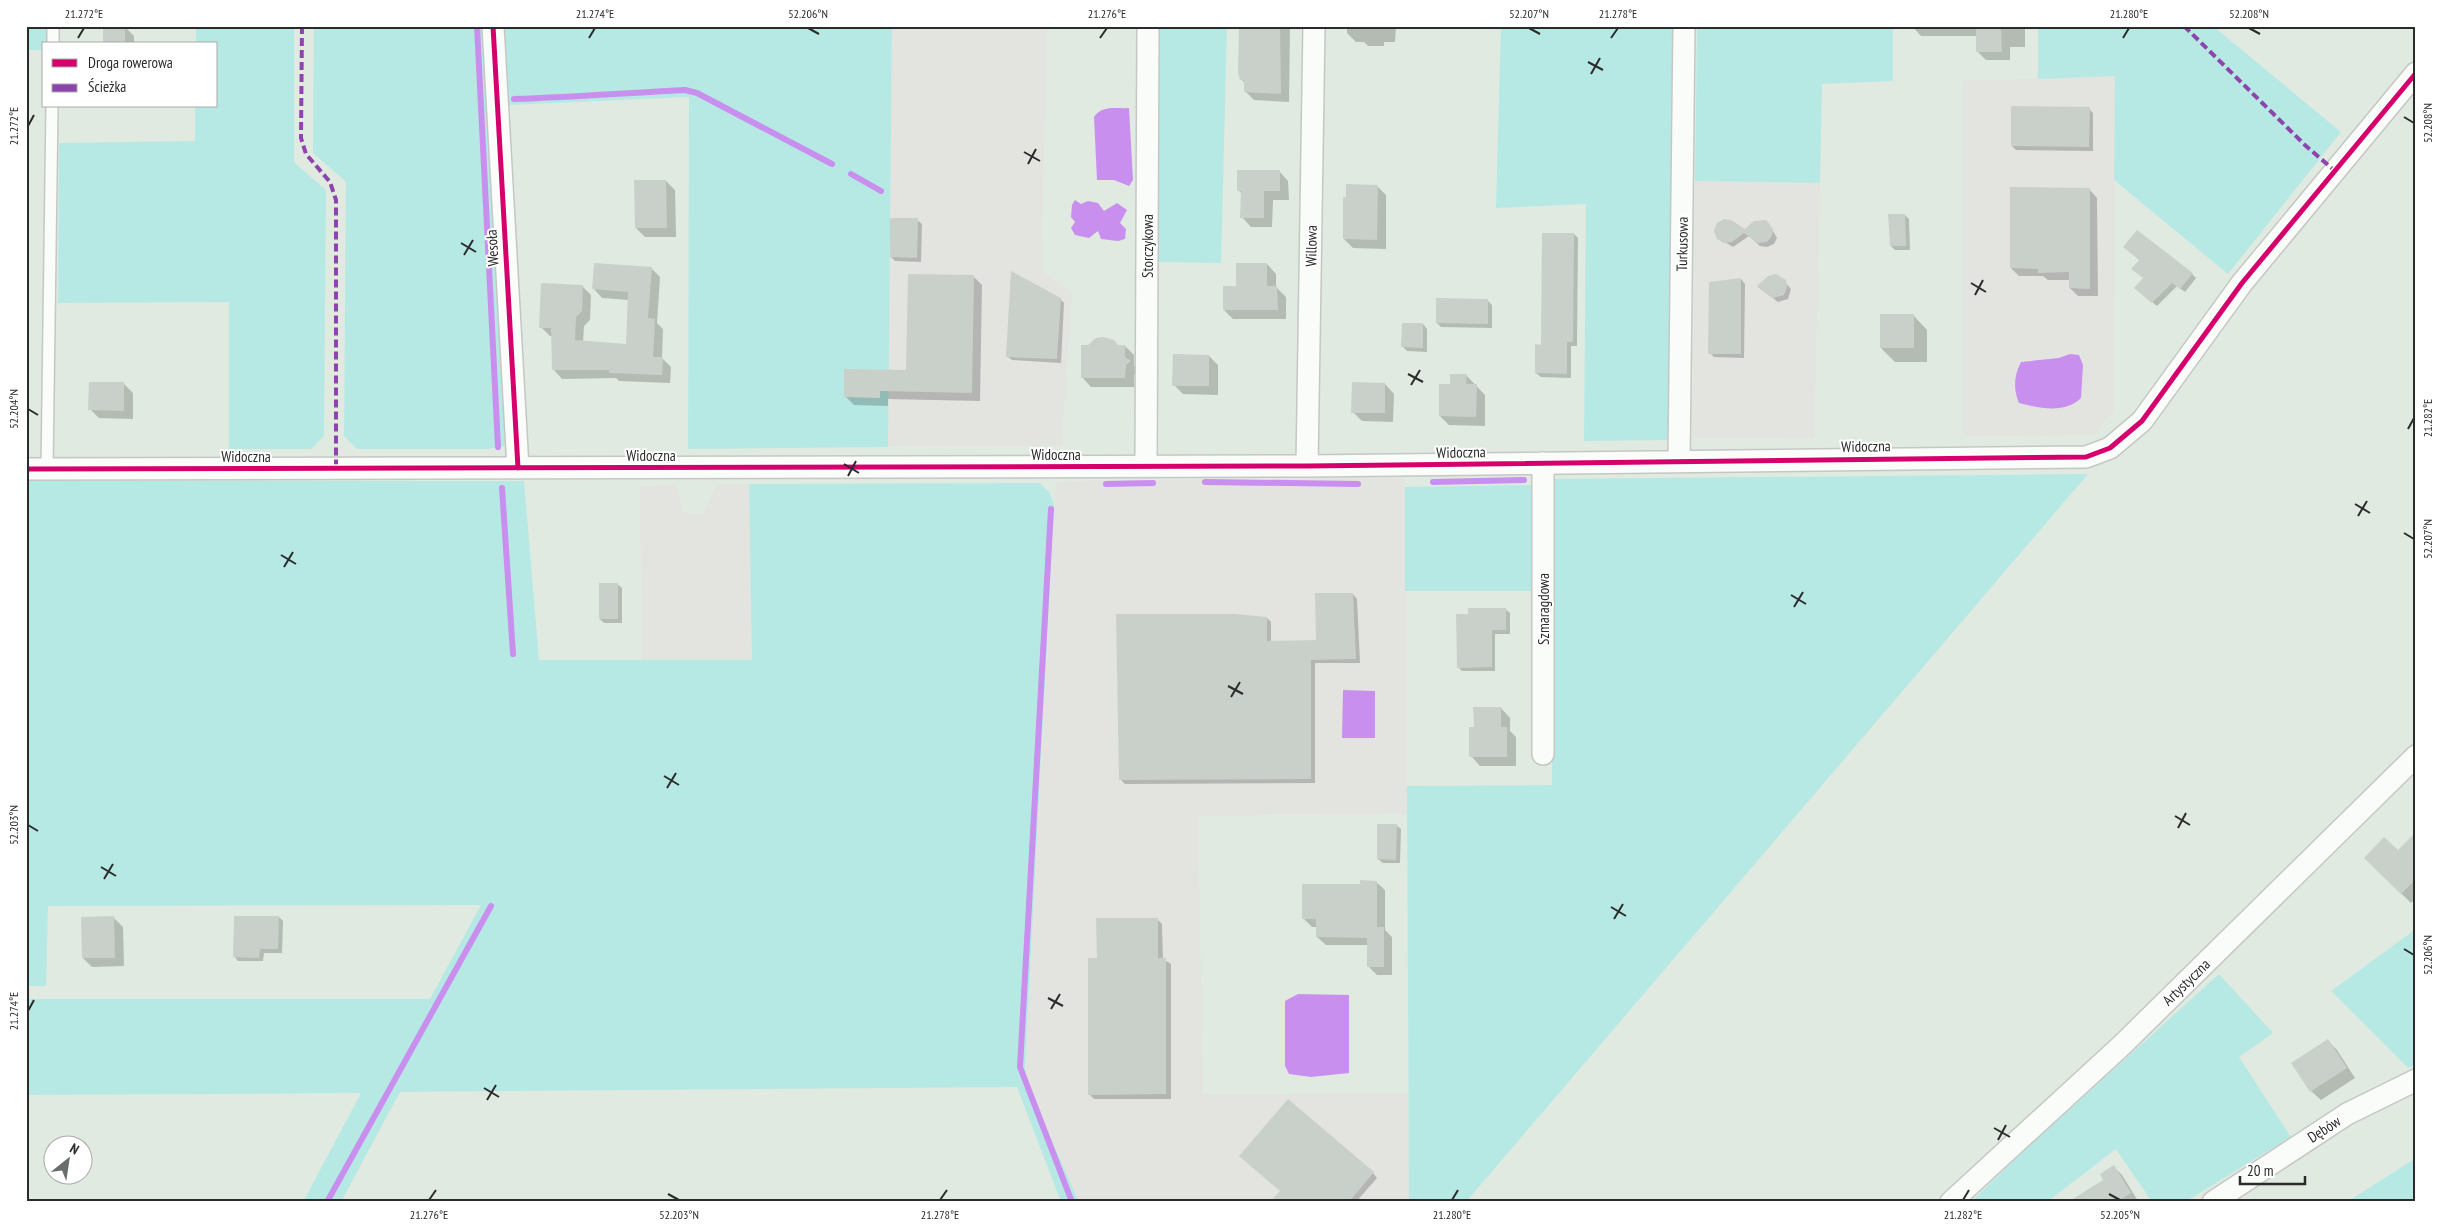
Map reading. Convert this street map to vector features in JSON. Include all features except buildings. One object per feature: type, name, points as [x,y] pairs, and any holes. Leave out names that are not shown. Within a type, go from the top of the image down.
[{"type":"street","name":"Wesoła","points":[[493,26],[518,468]]},
{"type":"street","name":"Storczykowa","points":[[1146,466],[1148,26]]},
{"type":"street","name":"Willowa","points":[[1307,466],[1314,26]]},
{"type":"street","name":"Turkusowa","points":[[1679,461],[1684,26]]},
{"type":"street","name":"Widoczna","points":[[36,469],[1307,466],[2086,457],[2110,448],[2142,421],[2242,283],[2416,73]]},
{"type":"street","name":"Szmaragdowa","points":[[1543,463],[1543,754]]},
{"type":"street","name":"Artystyczna","points":[[1951,1202],[2121,1046],[2416,756]]},
{"type":"street","name":"Dębów","points":[[2213,1202],[2347,1114],[2416,1080]]},
{"type":"lane","points":[[53,26],[53,42]]},
{"type":"lane","points":[[36,469],[52,108]]},
{"type":"shaded area","points":[[26,26],[47,26],[47,42],[42,42],[42,50],[26,50]]},
{"type":"shaded area","points":[[196,26],[294,26],[294,162],[326,190],[324,436],[311,449],[229,449],[229,302],[58,303],[59,143],[195,141],[195,108],[218,108],[218,42],[196,42]]},
{"type":"shaded area","points":[[314,26],[487,26],[507,441],[504,446],[488,449],[357,449],[344,436],[346,182],[313,153]]},
{"type":"shaded area","points":[[505,26],[892,26],[888,447],[688,449],[689,97],[509,105]]},
{"type":"shaded area","points":[[892,26],[1047,26],[1041,271],[1072,293],[1061,446],[888,447]]},
{"type":"shaded area","points":[[1154,26],[1227,26],[1221,263],[1153,262]]},
{"type":"shaded area","points":[[1501,26],[1675,26],[1670,440],[1584,441],[1586,204],[1496,208]]},
{"type":"shaded area","points":[[1697,26],[1893,26],[1893,81],[1822,84],[1820,183],[1695,181]]},
{"type":"shaded area","points":[[2038,26],[2213,26],[2341,132],[2228,274],[2114,180],[2115,76],[2038,79]]},
{"type":"shaded area","points":[[2115,76],[2114,411],[2094,435],[1963,436],[1963,81]]},
{"type":"shaded area","points":[[1129,108],[1133,180],[1129,186],[1114,180],[1097,180],[1094,117],[1105,109]]},
{"type":"shaded area","points":[[1695,181],[1820,183],[1814,438],[1692,439]]},
{"type":"shaded area","points":[[1075,200],[1081,204],[1088,201],[1098,203],[1104,211],[1117,203],[1127,210],[1120,223],[1126,229],[1125,239],[1118,241],[1101,239],[1098,231],[1089,238],[1075,235],[1071,228],[1075,222],[1071,217],[1072,205]]},
{"type":"shaded area","points":[[2070,354],[2079,355],[2083,365],[2081,398],[2075,403],[2060,408],[2043,408],[2019,403],[2015,382],[2021,362],[2059,358]]},
{"type":"shaded area","points":[[2088,474],[1466,1202],[1409,1202],[1407,786],[1552,785],[1552,479]]},
{"type":"shaded area","points":[[1405,478],[1407,813],[1198,816],[1203,1094],[1408,1093],[1409,1202],[1079,1202],[1028,1087],[1025,1068],[1056,481]]},
{"type":"shaded area","points":[[26,481],[524,481],[539,660],[752,660],[749,484],[1040,483],[1049,492],[1054,504],[1025,1068],[1028,1087],[1079,1202],[1061,1202],[1017,1087],[400,1092],[341,1202],[303,1202],[361,1093],[26,1095],[26,999],[430,999],[481,905],[48,906],[46,986],[26,986]]},
{"type":"shaded area","points":[[717,484],[749,484],[752,660],[642,660],[640,486],[675,485],[684,513],[704,513]]},
{"type":"shaded area","points":[[1532,485],[1532,591],[1405,591],[1405,487]]},
{"type":"shaded area","points":[[1343,690],[1375,691],[1375,738],[1342,738]]},
{"type":"shaded area","points":[[2416,929],[2416,1065],[2408,1068],[2331,991]]},
{"type":"shaded area","points":[[2219,974],[2273,1033],[2239,1057],[2291,1137],[2185,1202],[2152,1202],[2116,1149],[2047,1202],[1971,1202],[2028,1147]]},
{"type":"shaded area","points":[[1298,994],[1349,995],[1349,1073],[1311,1077],[1289,1074],[1285,1066],[1285,1001]]},
{"type":"shaded area","points":[[2416,1158],[2416,1202],[2347,1202]]},
{"type":"waterway","points":[[477,26],[498,447]]},
{"type":"waterway","points":[[514,99],[685,90],[697,93],[832,164]]},
{"type":"waterway","points":[[851,174],[881,191]]},
{"type":"waterway","points":[[1433,482],[1524,480]]},
{"type":"waterway","points":[[1205,482],[1358,484]]},
{"type":"waterway","points":[[1106,484],[1153,483]]},
{"type":"waterway","points":[[502,488],[513,654]]},
{"type":"waterway","points":[[1051,509],[1020,1067],[1072,1202]]},
{"type":"waterway","points":[[327,1202],[491,906]]},
{"type":"marked path","points":[[302,26],[301,138],[306,154],[330,182],[336,200],[336,468]]},
{"type":"marked path","points":[[2184,26],[2306,146],[2335,171]]},
{"type":"cycle path","points":[[493,26],[518,468]]},
{"type":"cycle path","points":[[26,469],[1307,466],[2086,457],[2110,448],[2142,421],[2242,283],[2416,73]]}]
